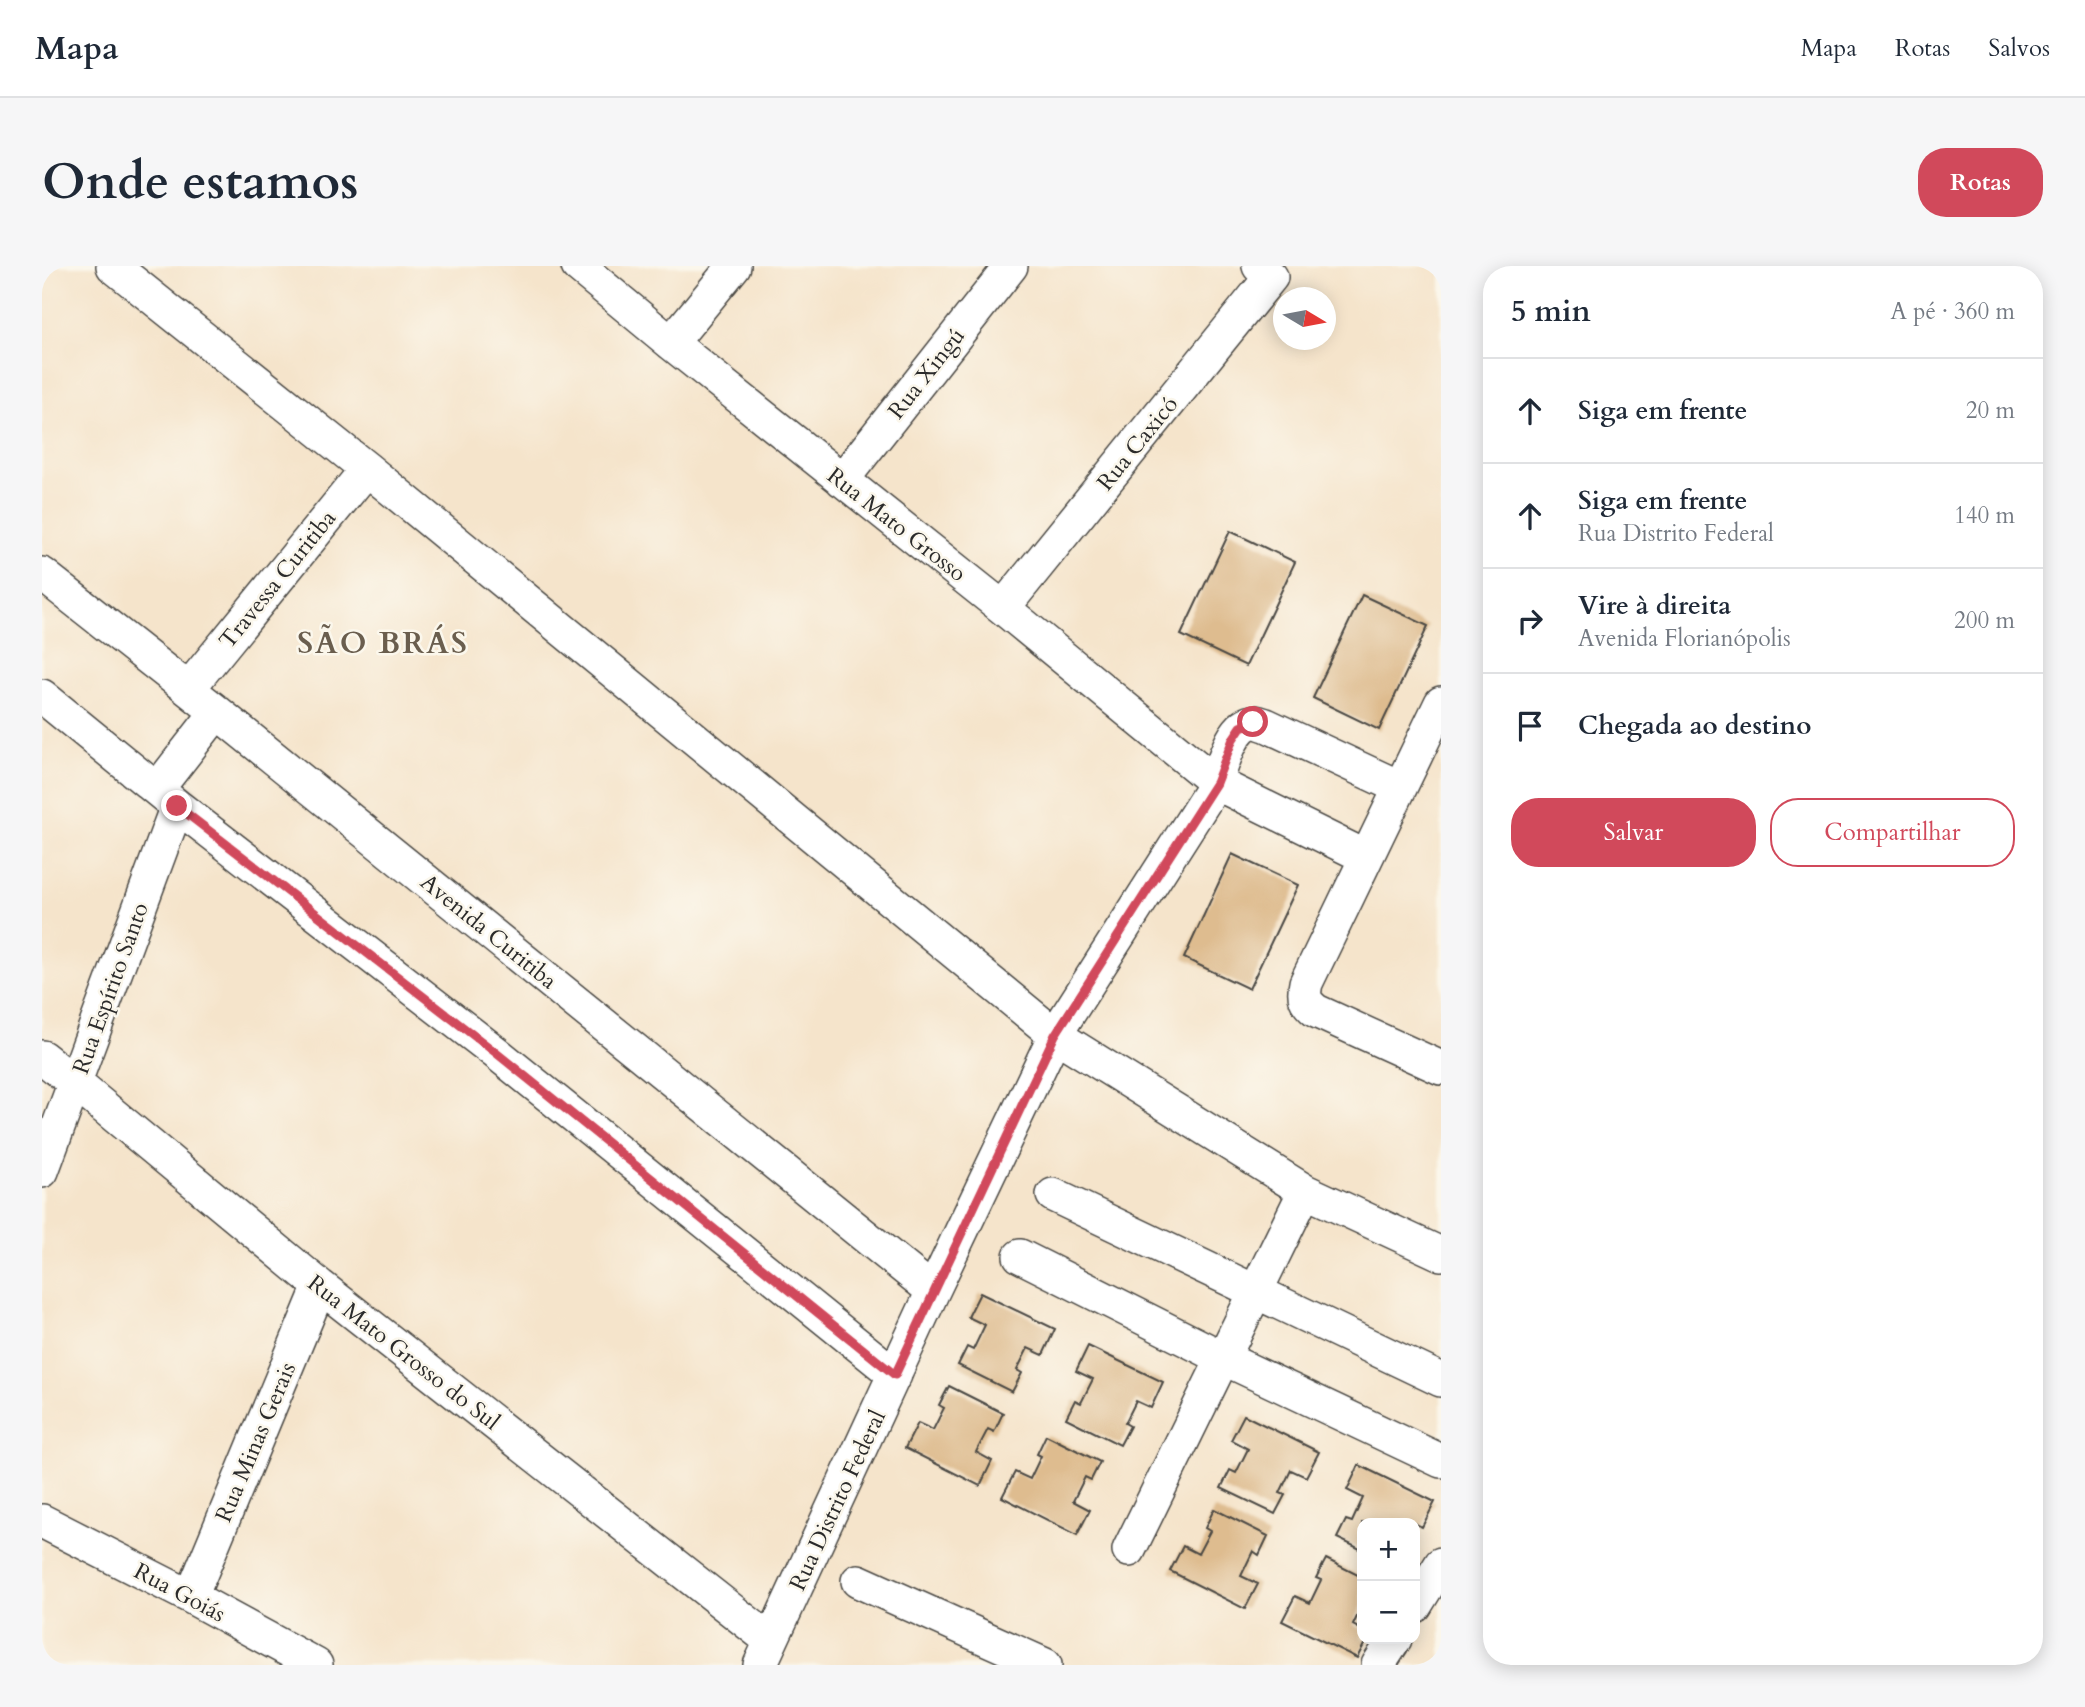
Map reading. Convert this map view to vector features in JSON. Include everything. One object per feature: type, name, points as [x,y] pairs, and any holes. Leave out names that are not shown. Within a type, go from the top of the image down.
[{"type":"street","name":"Rua Mato Grosso","points":[[578,266],[1216,783],[1366,857]]},
{"type":"street","points":[[671,343],[734,266]]},
{"type":"street","name":"Rua Xingú","points":[[842,480],[1011,266]]},
{"type":"street","points":[[128,271],[1055,1035],[1306,1191],[1441,1254]]},
{"type":"street","name":"Rua Caxicó","points":[[1003,608],[1265,272]]},
{"type":"street","name":"Travessa Curitiba","points":[[188,689],[367,469]]},
{"type":"street","name":"Avenida Curitiba","points":[[42,574],[933,1290]]},
{"type":"street","points":[[42,696],[495,1052],[895,1375]]},
{"type":"street","points":[[1441,703],[1306,983],[1304,994],[1307,1003],[1316,1011],[1441,1068]]},
{"type":"street","name":"Rua Espírito Santo","points":[[42,1171],[75,1083],[168,797],[217,712]]},
{"type":"street","name":"Rua Distrito Federal","points":[[766,1653],[933,1290],[1055,1035],[1216,783],[1233,739],[1241,727],[1253,722],[1266,725],[1399,787]]},
{"type":"street","name":"Rua Mato Grosso do Sul","points":[[42,1058],[766,1653]]},
{"type":"street","points":[[1129,1550],[1306,1191]]},
{"type":"street","points":[[1054,1195],[1441,1380]]},
{"type":"street","points":[[1020,1256],[1223,1358],[1441,1461]]},
{"type":"street","name":"Rua Minas Gerais","points":[[191,1597],[320,1286]]},
{"type":"street","name":"Rua Goiás","points":[[42,1521],[316,1665]]},
{"type":"street","points":[[1420,1598],[1441,1564]]},
{"type":"street","points":[[858,1581],[1045,1665]]},
{"type":"street","points":[[1378,1665],[1392,1644]]},
{"type":"building","points":[[1230,531],[1295,562],[1246,666],[1181,635]]},
{"type":"building","points":[[1362,595],[1428,626],[1379,730],[1313,698]]},
{"type":"building","points":[[1232,854],[1298,885],[1249,989],[1184,958]]},
{"type":"building","points":[[980,1293],[1055,1329],[1043,1355],[1028,1348],[1017,1370],[1022,1373],[1012,1392],[958,1365],[967,1347],[973,1350],[985,1325],[968,1317]]},
{"type":"building","points":[[1088,1346],[1163,1382],[1151,1408],[1136,1401],[1125,1423],[1130,1426],[1120,1445],[1066,1418],[1075,1400],[1081,1403],[1093,1379],[1076,1371]]},
{"type":"building","points":[[949,1386],[1003,1413],[994,1432],[988,1429],[976,1452],[992,1461],[980,1486],[905,1448],[918,1423],[933,1430],[944,1408],[939,1405]]},
{"type":"building","points":[[1244,1415],[1319,1452],[1306,1477],[1291,1470],[1280,1493],[1285,1495],[1275,1514],[1221,1488],[1230,1470],[1236,1473],[1248,1449],[1231,1440]]},
{"type":"building","points":[[1046,1435],[1100,1462],[1091,1480],[1085,1477],[1073,1501],[1090,1510],[1077,1535],[1002,1497],[1015,1472],[1030,1479],[1041,1456],[1037,1454]]},
{"type":"building","points":[[1359,1465],[1435,1502],[1422,1527],[1420,1518],[1357,1518],[1357,1548],[1337,1538],[1346,1520],[1352,1522],[1363,1498],[1347,1490]]},
{"type":"building","points":[[1214,1509],[1268,1536],[1259,1555],[1253,1551],[1241,1576],[1258,1584],[1245,1609],[1170,1571],[1183,1546],[1198,1554],[1210,1531],[1205,1528]]},
{"type":"building","points":[[1326,1559],[1357,1574],[1357,1617],[1353,1625],[1357,1627],[1357,1644],[1364,1644],[1357,1658],[1282,1621],[1295,1596],[1310,1603],[1321,1580],[1316,1578]]},
{"type":"district","name":"SÃO BRÁS","points":[[383,643]]},
{"type":"route","points":[[177,806],[495,1052],[895,1375],[1055,1035],[1216,783],[1233,739],[1241,727],[1253,722]]}]
